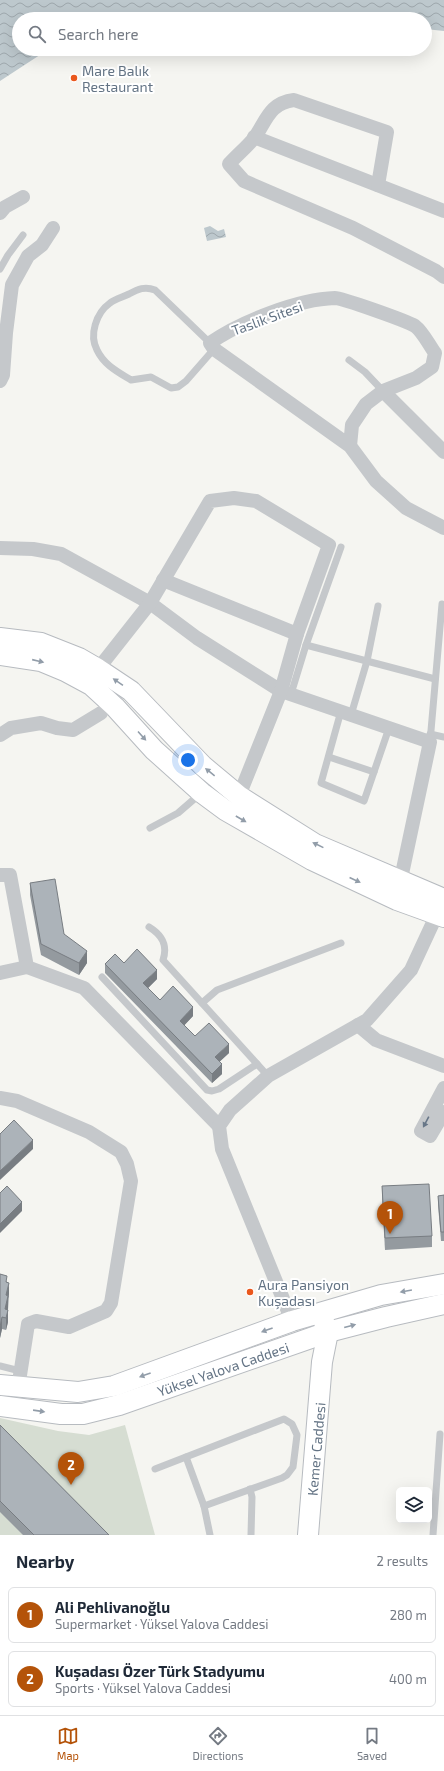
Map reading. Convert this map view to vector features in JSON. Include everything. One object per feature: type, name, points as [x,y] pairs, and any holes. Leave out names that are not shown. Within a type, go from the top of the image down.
[{"type":"main road","points":[[0,638],[41,643],[79,658],[98,668],[131,691],[202,766],[239,796],[315,844],[399,891]]},
{"type":"main road","points":[[0,655],[41,661],[91,684],[115,706],[154,750],[202,793],[225,810],[312,860],[399,891],[442,910]]},
{"type":"main road","name":"Yüksel Yalova Caddesi","points":[[13,1381],[78,1392],[114,1386],[292,1321],[381,1295],[444,1284]]},
{"type":"main road","name":"Yüksel Yalova Caddesi","points":[[0,1406],[61,1414],[83,1414],[119,1405],[328,1332],[444,1304]]},
{"type":"main road","points":[[321,1313],[328,1332]]},
{"type":"main road","points":[[292,1321],[301,1342],[322,1362]]},
{"type":"main road","name":"Kemer Caddesi","points":[[308,1535],[311,1432],[328,1332]]},
{"type":"street","points":[[378,185],[387,132],[294,100],[284,101],[272,108],[254,137],[229,164],[244,181],[353,228],[436,271],[444,277]]},
{"type":"street","points":[[254,137],[444,211]]},
{"type":"street","points":[[0,213],[5,207],[23,197]]},
{"type":"street","points":[[0,381],[3,375],[12,285],[28,256],[42,245],[53,228]]},
{"type":"street","name":"Taslik Sitesi","points":[[212,346],[231,330],[295,304],[336,298],[415,326],[435,353],[438,365],[416,378],[383,390],[366,404],[352,425],[350,446]]},
{"type":"street","points":[[212,346],[350,446],[376,481],[406,508],[444,528]]},
{"type":"street","points":[[383,390],[444,452]]},
{"type":"street","points":[[98,668],[150,603],[210,501],[234,498],[256,501],[329,545],[297,634],[286,692],[239,796]]},
{"type":"street","points":[[0,548],[33,550],[61,554],[150,603],[197,638],[286,692],[389,728],[430,738],[399,891]]},
{"type":"street","points":[[163,580],[297,634]]},
{"type":"street","points":[[0,735],[12,728],[41,723],[56,728],[73,730],[101,713]]},
{"type":"street","points":[[0,875],[10,875],[27,967]]},
{"type":"street","points":[[219,1126],[230,1110],[268,1076],[367,1020],[411,970],[442,910]]},
{"type":"street","points":[[0,973],[27,967],[84,988],[219,1126],[222,1149],[292,1321]]},
{"type":"street","points":[[358,1025],[376,1040],[444,1066]]},
{"type":"street","points":[[444,1088],[421,1131],[430,1136],[444,1112]]},
{"type":"street","points":[[0,1098],[17,1101],[89,1132],[121,1152],[127,1164],[131,1181],[111,1302],[106,1311],[69,1326],[36,1321],[30,1322],[26,1328],[13,1381]]},
{"type":"lane","points":[[0,269],[8,255],[23,235]]},
{"type":"lane","points":[[140,288],[148,288],[155,290],[212,346],[186,381],[178,387],[171,388],[152,377],[131,380],[105,363],[97,350],[94,331],[99,315],[110,302],[140,288]]},
{"type":"lane","points":[[349,360],[365,372],[383,390]]},
{"type":"lane","points":[[286,692],[306,645],[341,548]]},
{"type":"lane","points":[[442,604],[430,738],[444,738]]},
{"type":"lane","points":[[378,606],[367,661],[329,757],[321,783],[364,801],[389,728]]},
{"type":"lane","points":[[306,645],[435,679]]},
{"type":"lane","points":[[329,757],[374,772]]},
{"type":"lane","points":[[150,828],[178,813],[202,793]]},
{"type":"lane","points":[[149,927],[158,932],[163,940],[165,950],[163,960],[268,1076]]},
{"type":"lane","points":[[202,1003],[217,990],[341,943]]},
{"type":"lane","points":[[102,977],[207,1090],[212,1091],[219,1089],[257,1064]]},
{"type":"lane","points":[[0,1366],[13,1381]]},
{"type":"lane","points":[[155,1469],[284,1419],[292,1424],[297,1435],[294,1464],[287,1475],[204,1506]]},
{"type":"lane","points":[[297,1435],[311,1432]]},
{"type":"lane","points":[[433,1535],[440,1434]]},
{"type":"lane","points":[[186,1457],[204,1506],[210,1535]]},
{"type":"lane","points":[[250,1489],[252,1497],[250,1535]]},
{"type":"shaded area","points":[[0,1418],[58,1431],[89,1435],[125,1425],[155,1535],[0,1535]]},
{"type":"water","points":[[0,0],[444,0],[444,31],[432,30],[432,12],[12,12],[12,56],[38,56],[0,81]]},
{"type":"water","points":[[210,226],[218,231],[224,229],[226,237],[207,241],[204,228]]},
{"type":"building","points":[[55,879],[64,934],[87,951],[79,963],[41,944],[30,883]]},
{"type":"building","points":[[137,949],[157,970],[143,983],[160,1000],[173,986],[193,1007],[180,1021],[195,1036],[209,1023],[229,1044],[215,1057],[222,1064],[212,1074],[105,964],[115,954],[124,963]]},
{"type":"building","points":[[14,1120],[33,1140],[0,1171],[0,1134]]},
{"type":"building","points":[[429,1184],[432,1236],[385,1238],[382,1186]]},
{"type":"building","points":[[7,1186],[22,1202],[0,1224],[0,1193]]},
{"type":"building","points":[[444,1195],[444,1232],[441,1232],[438,1196]]},
{"type":"building","points":[[0,1274],[7,1276],[6,1282],[9,1283],[5,1309],[8,1310],[6,1318],[2,1317],[0,1327]]},
{"type":"building","points":[[0,1425],[109,1535],[34,1535],[0,1501]]},
{"type":"place","name":"Mare Balık Restaurant","points":[[74,78]]},
{"type":"place","name":"Ali Pehlivanoğlu","points":[[390,1234]]},
{"type":"place","name":"Aura Pansiyon Kuşadası","points":[[250,1292]]},
{"type":"place","name":"Kuşadası Özer Türk Stadyumu","points":[[71,1485]]}]
